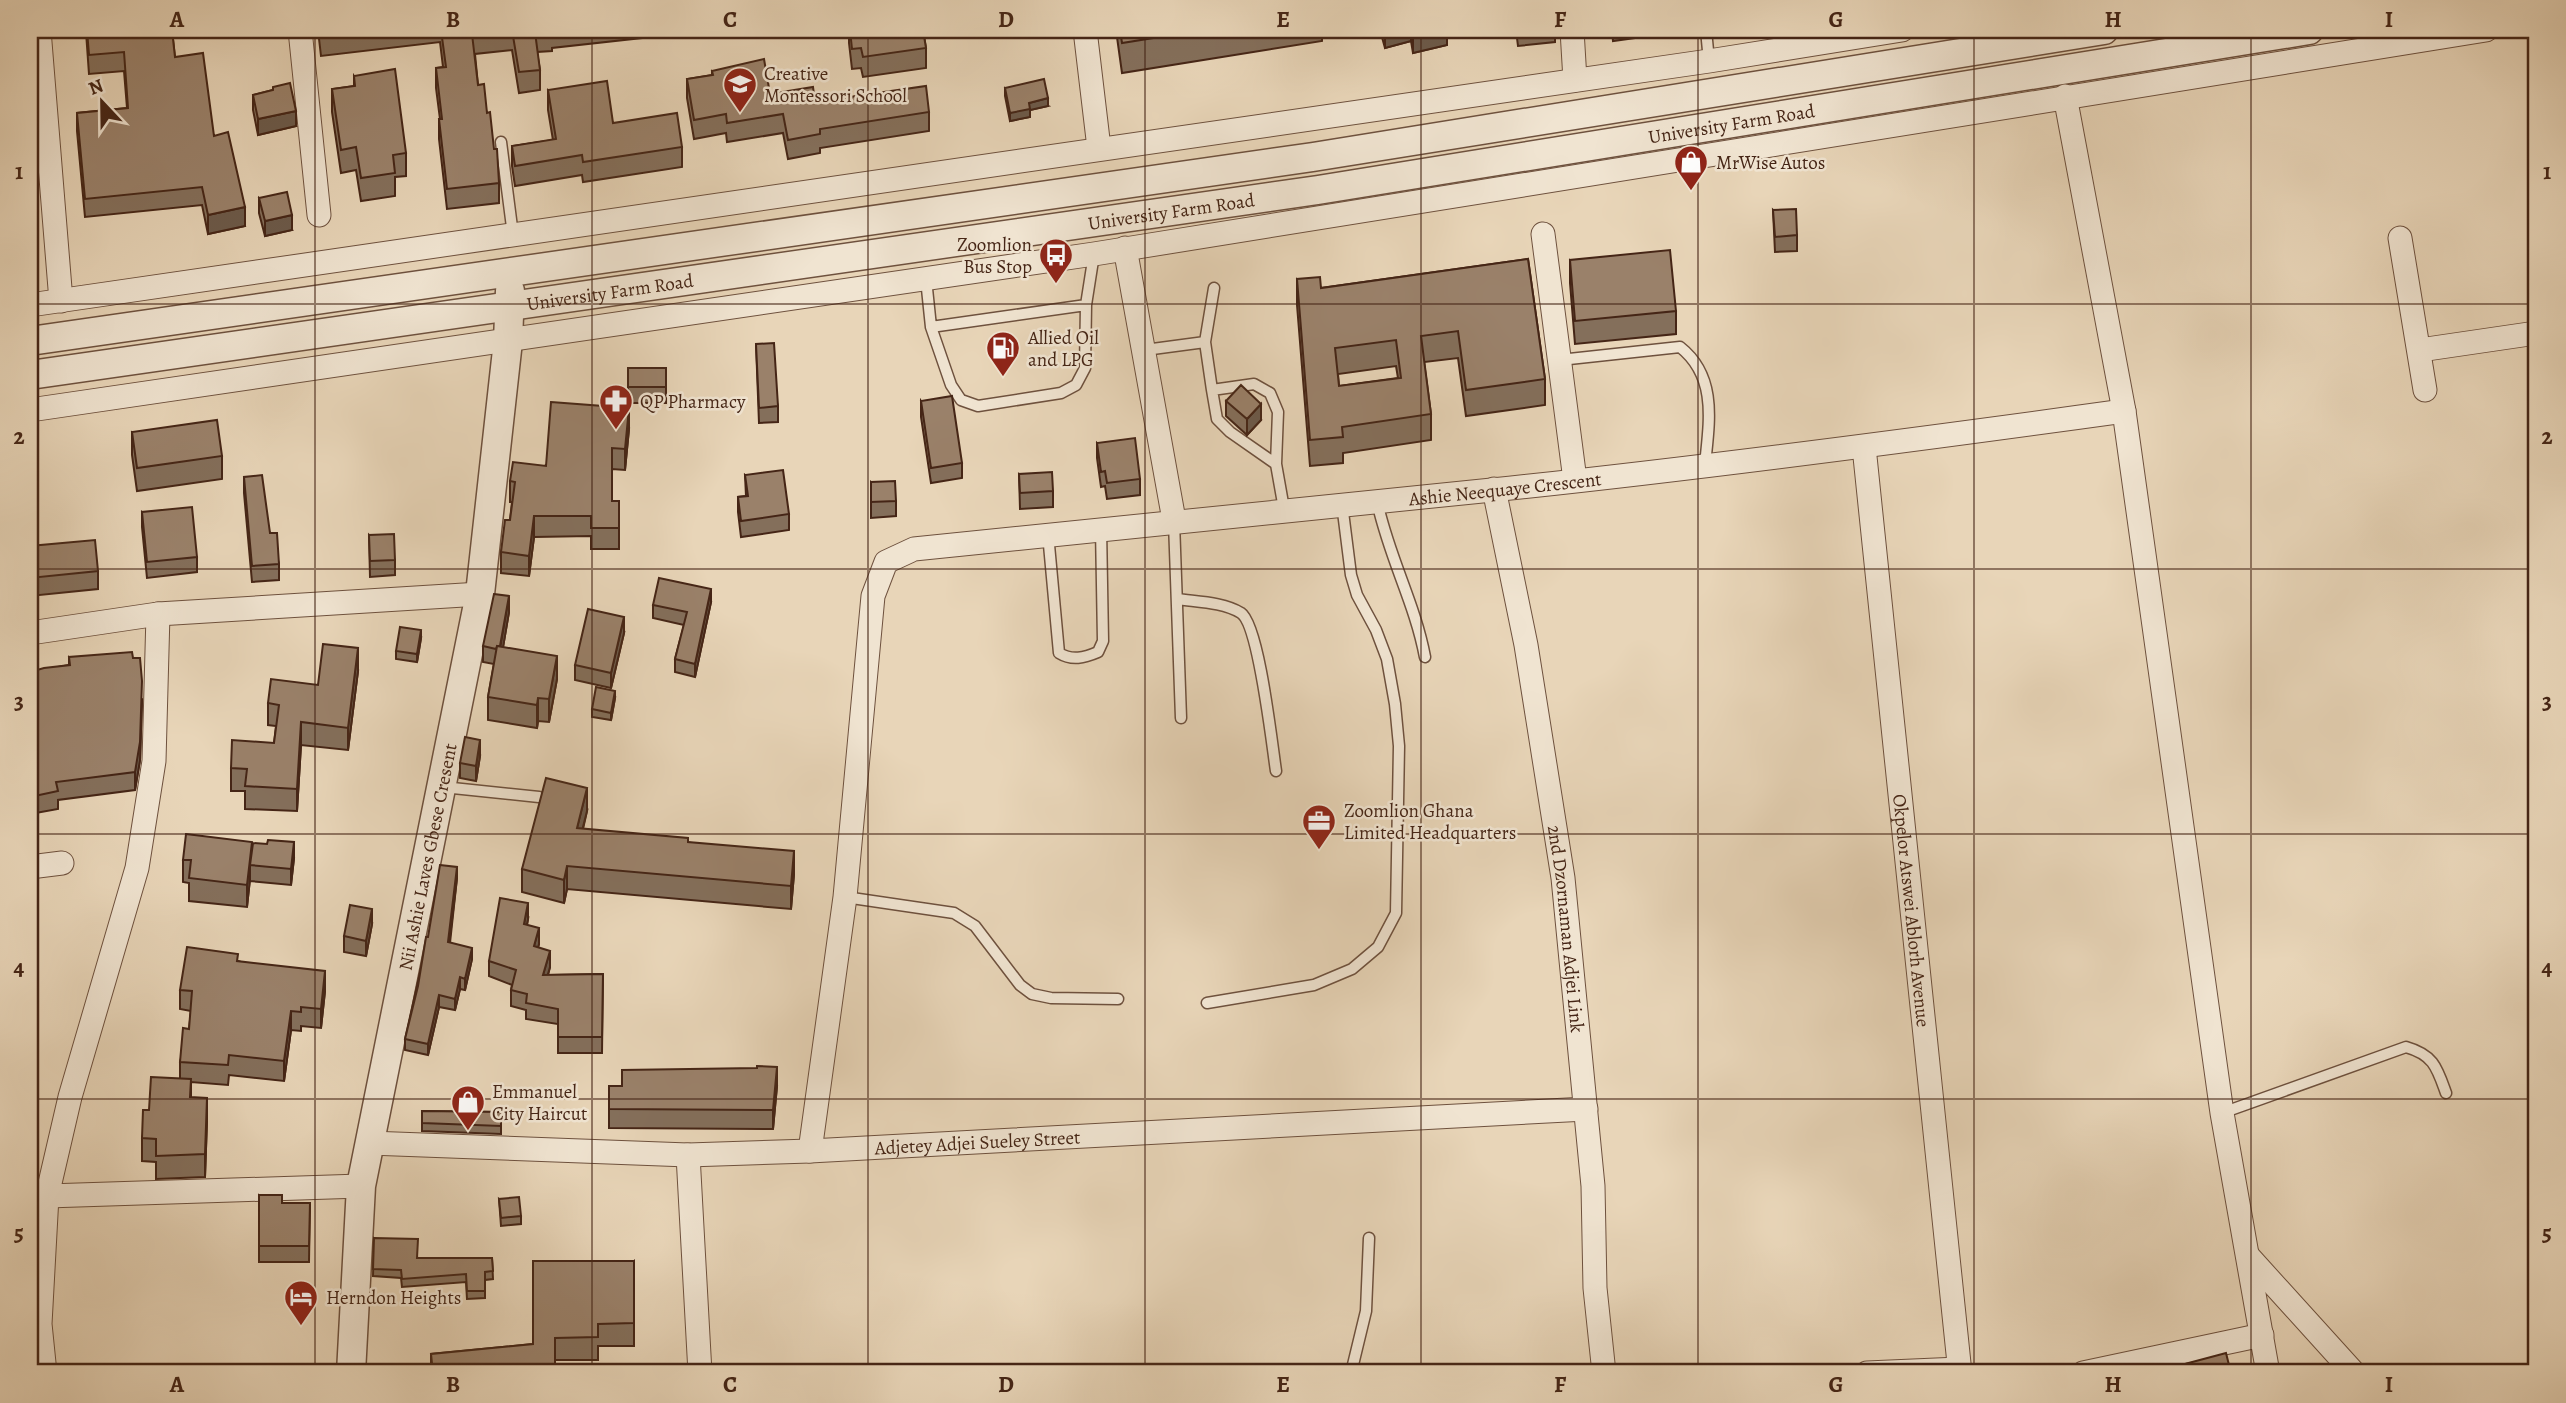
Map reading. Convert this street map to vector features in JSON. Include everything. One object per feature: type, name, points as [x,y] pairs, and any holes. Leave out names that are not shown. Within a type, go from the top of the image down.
[{"type":"street","points":[[39,30],[61,301]]},
{"type":"street","points":[[300,30],[319,215]]},
{"type":"street","points":[[1085,30],[1099,148]]},
{"type":"street","points":[[1572,30],[1575,80]]},
{"type":"street","points":[[30,305],[1709,61],[1902,30]]},
{"type":"street","name":"University Farm Road","points":[[30,341],[1313,157],[2104,30]]},
{"type":"street","name":"University Farm Road","points":[[30,375],[1318,190],[2309,30]]},
{"type":"street","points":[[30,410],[1094,254],[2486,30]]},
{"type":"street","points":[[2065,96],[2124,411],[2222,1113],[2268,1373]]},
{"type":"street","points":[[1543,234],[1575,480]]},
{"type":"street","points":[[2400,238],[2425,390]]},
{"type":"street","points":[[1125,248],[1174,520]]},
{"type":"street","name":"Nii Ashie Laves Gbese Cresent","points":[[351,1373],[361,1186],[480,594],[508,341],[510,273]]},
{"type":"street","points":[[2420,350],[2536,333]]},
{"type":"street","name":"Ashie Neequaye Crescent","points":[[845,897],[873,596],[886,562],[914,549],[1575,480],[1864,447],[2124,411]]},
{"type":"street","name":"Okpelor Atswei Ablorh Avenue","points":[[1864,447],[1959,1371]]},
{"type":"street","name":"2nd Dzornaman Adjei Link","points":[[1494,489],[1526,645],[1563,878],[1593,1186],[1595,1288],[1604,1373]]},
{"type":"street","points":[[30,633],[158,614],[480,594]]},
{"type":"street","points":[[45,1373],[40,1324],[47,1196],[70,1097],[137,868],[154,761],[158,614]]},
{"type":"street","points":[[30,867],[62,863]]},
{"type":"street","points":[[810,1151],[845,897]]},
{"type":"street","name":"Adjetey Adjei Sueley Street","points":[[369,1143],[688,1155],[810,1151],[1586,1109]]},
{"type":"street","points":[[688,1155],[700,1373]]},
{"type":"street","points":[[47,1196],[361,1186]]},
{"type":"street","points":[[2248,1256],[2354,1373]]},
{"type":"street","points":[[2083,1373],[2262,1335]]},
{"type":"street","points":[[1867,1373],[1959,1371]]},
{"type":"lane","points":[[1706,30],[1709,61]]},
{"type":"lane","points":[[501,142],[513,235]]},
{"type":"lane","points":[[926,279],[931,327],[951,385],[961,400],[978,406],[1061,393],[1076,385],[1085,368],[1086,305],[1094,254]]},
{"type":"lane","points":[[1214,288],[1205,342],[1217,419],[1230,432],[1276,464]]},
{"type":"lane","points":[[931,327],[1086,305]]},
{"type":"lane","points":[[1145,350],[1205,342]]},
{"type":"lane","points":[[1560,360],[1680,347],[1691,357],[1702,377],[1711,408],[1705,465]]},
{"type":"lane","points":[[1212,390],[1254,384],[1270,393],[1278,412],[1276,464],[1284,509]]},
{"type":"lane","points":[[1377,501],[1392,555],[1416,614],[1425,657]]},
{"type":"lane","points":[[1207,1003],[1314,985],[1352,970],[1378,947],[1396,913],[1399,746],[1395,704],[1387,659],[1376,630],[1357,595],[1342,504]]},
{"type":"lane","points":[[1174,520],[1181,718]]},
{"type":"lane","points":[[1048,534],[1059,653],[1068,658],[1086,657],[1098,652],[1103,641],[1101,528]]},
{"type":"lane","points":[[1177,599],[1228,607],[1244,614],[1251,627],[1256,648],[1276,771]]},
{"type":"lane","points":[[443,787],[539,797]]},
{"type":"lane","points":[[845,897],[954,913],[975,926],[1020,985],[1032,994],[1051,998],[1118,999]]},
{"type":"lane","points":[[2222,1113],[2406,1046],[2423,1052],[2435,1065],[2446,1093]]},
{"type":"lane","points":[[1350,1373],[1366,1311],[1369,1238]]},
{"type":"building","points":[[87,30],[172,30],[175,57],[203,53],[214,136],[228,132],[245,207],[208,215],[202,187],[85,199],[77,113],[128,108],[124,52],[89,55]]},
{"type":"building","points":[[320,30],[373,30],[321,36]]},
{"type":"building","points":[[441,30],[508,30],[472,34],[478,85],[484,84],[494,149],[497,149],[499,183],[447,189],[436,68],[446,67]]},
{"type":"building","points":[[512,30],[552,30],[535,32],[540,70],[519,72]]},
{"type":"building","points":[[850,30],[923,30],[926,48],[863,57],[861,48],[852,49]]},
{"type":"building","points":[[1120,30],[1203,30],[1122,43]]},
{"type":"building","points":[[764,59],[770,94],[813,87],[815,102],[926,86],[929,112],[820,129],[820,134],[788,140],[783,114],[727,123],[726,114],[694,120],[687,79],[713,75],[712,71]]},
{"type":"building","points":[[395,69],[406,153],[393,155],[395,173],[361,178],[356,147],[341,150],[332,89],[355,86],[354,76]]},
{"type":"building","points":[[1044,79],[1048,98],[1029,103],[1030,109],[1010,113],[1005,88]]},
{"type":"building","points":[[607,81],[613,123],[677,113],[682,147],[583,162],[582,155],[515,166],[512,146],[556,139],[548,90]]},
{"type":"building","points":[[290,83],[296,111],[258,119],[253,95]]},
{"type":"building","points":[[287,192],[292,215],[265,221],[259,198]]},
{"type":"building","points":[[1796,209],[1797,235],[1775,237],[1773,210]]},
{"type":"building","points":[[1670,250],[1676,311],[1575,321],[1570,260]]},
{"type":"building","points":[[1528,259],[1545,379],[1466,390],[1458,331],[1421,336],[1431,414],[1342,427],[1343,437],[1310,440],[1297,279],[1320,277],[1321,288]],"holes":[[[1396,340],[1401,378],[1339,386],[1335,348]]]},
{"type":"building","points":[[774,343],[778,406],[759,408],[756,344]]},
{"type":"building","points":[[628,368],[666,368],[666,387],[628,387]]},
{"type":"building","points":[[1241,385],[1261,404],[1247,419],[1226,401]]},
{"type":"building","points":[[952,396],[962,463],[931,468],[921,401]]},
{"type":"building","points":[[551,402],[629,408],[625,449],[612,448],[612,501],[619,501],[619,528],[591,528],[591,516],[534,516],[529,556],[501,552],[505,520],[510,520],[515,482],[510,481],[513,462],[546,466]]},
{"type":"building","points":[[217,420],[222,456],[137,468],[132,432]]},
{"type":"building","points":[[1135,438],[1140,479],[1107,483],[1105,471],[1101,472],[1097,443]]},
{"type":"building","points":[[783,470],[789,514],[741,521],[738,497],[748,496],[745,475]]},
{"type":"building","points":[[1052,472],[1053,491],[1020,493],[1019,474]]},
{"type":"building","points":[[262,475],[270,533],[277,533],[279,564],[252,566],[244,477]]},
{"type":"building","points":[[895,481],[896,501],[871,502],[871,482]]},
{"type":"building","points":[[192,507],[197,557],[147,562],[142,512]]},
{"type":"building","points":[[394,534],[395,560],[370,561],[369,535]]},
{"type":"building","points":[[95,540],[98,571],[30,578],[30,546]]},
{"type":"building","points":[[659,578],[711,589],[695,664],[675,659],[687,612],[653,605]]},
{"type":"building","points":[[494,594],[509,596],[500,646],[496,649],[483,646]]},
{"type":"building","points":[[588,609],[624,617],[611,673],[575,665]]},
{"type":"building","points":[[400,627],[421,630],[417,654],[396,651]]},
{"type":"building","points":[[323,644],[358,648],[348,728],[301,722],[297,789],[245,786],[247,769],[231,768],[232,740],[274,743],[279,705],[268,703],[271,679],[318,685]]},
{"type":"building","points":[[497,646],[557,656],[549,699],[538,698],[537,705],[488,697]]},
{"type":"building","points":[[132,652],[133,658],[140,658],[142,681],[140,742],[135,772],[56,782],[58,791],[30,797],[30,672],[70,665],[69,657]]},
{"type":"building","points":[[596,687],[615,691],[611,713],[592,709]]},
{"type":"building","points":[[465,737],[480,740],[476,766],[460,763]]},
{"type":"building","points":[[546,778],[587,788],[577,828],[688,838],[688,842],[794,851],[791,886],[567,866],[564,880],[522,869]]},
{"type":"building","points":[[186,834],[252,842],[247,885],[189,878],[191,860],[183,860]]},
{"type":"building","points":[[268,840],[294,842],[291,869],[250,865],[253,843],[267,844]]},
{"type":"building","points":[[440,865],[457,867],[448,942],[472,948],[465,979],[460,977],[455,999],[439,995],[428,1044],[405,1039],[428,937]]},
{"type":"building","points":[[500,898],[528,903],[524,924],[539,928],[534,946],[550,951],[543,975],[603,974],[602,1037],[558,1037],[558,1009],[526,1003],[527,994],[511,990],[516,970],[489,961]]},
{"type":"building","points":[[350,905],[372,909],[366,941],[344,936]]},
{"type":"building","points":[[187,947],[238,954],[237,961],[325,971],[321,1009],[301,1007],[301,1012],[291,1011],[284,1061],[229,1055],[228,1065],[180,1062],[183,1028],[189,1029],[192,991],[180,990]]},
{"type":"building","points":[[777,1067],[773,1110],[609,1109],[609,1086],[622,1086],[622,1070]]},
{"type":"building","points":[[151,1077],[191,1079],[190,1097],[207,1098],[205,1154],[156,1156],[156,1139],[142,1138],[143,1110],[149,1110]]},
{"type":"building","points":[[422,1111],[501,1112],[501,1126],[422,1123]]},
{"type":"building","points":[[259,1195],[282,1195],[282,1203],[310,1203],[309,1246],[259,1246]]},
{"type":"building","points":[[519,1197],[521,1216],[501,1218],[499,1199]]},
{"type":"building","points":[[374,1238],[418,1239],[417,1258],[492,1258],[493,1271],[485,1272],[485,1291],[467,1291],[466,1274],[402,1279],[401,1270],[373,1269]]},
{"type":"building","points":[[533,1261],[634,1261],[634,1323],[598,1324],[598,1337],[555,1338],[555,1373],[433,1373],[431,1354],[533,1344]]},
{"type":"building","points":[[2226,1353],[2231,1373],[2151,1373]]},
{"type":"place","name":"Creative Montessori School","points":[[740,114]]},
{"type":"place","name":"MrWise Autos","points":[[1691,192]]},
{"type":"place","name":"Zoomlion Bus Stop","points":[[1056,285]]},
{"type":"place","name":"Allied Oil and LPG","points":[[1003,378]]},
{"type":"place","name":"QP Pharmacy","points":[[616,431]]},
{"type":"place","name":"Zoomlion Ghana Limited Headquarters","points":[[1319,851]]},
{"type":"place","name":"Emmanuel City Haircut","points":[[468,1132]]},
{"type":"place","name":"Herndon Heights","points":[[301,1327]]}]
